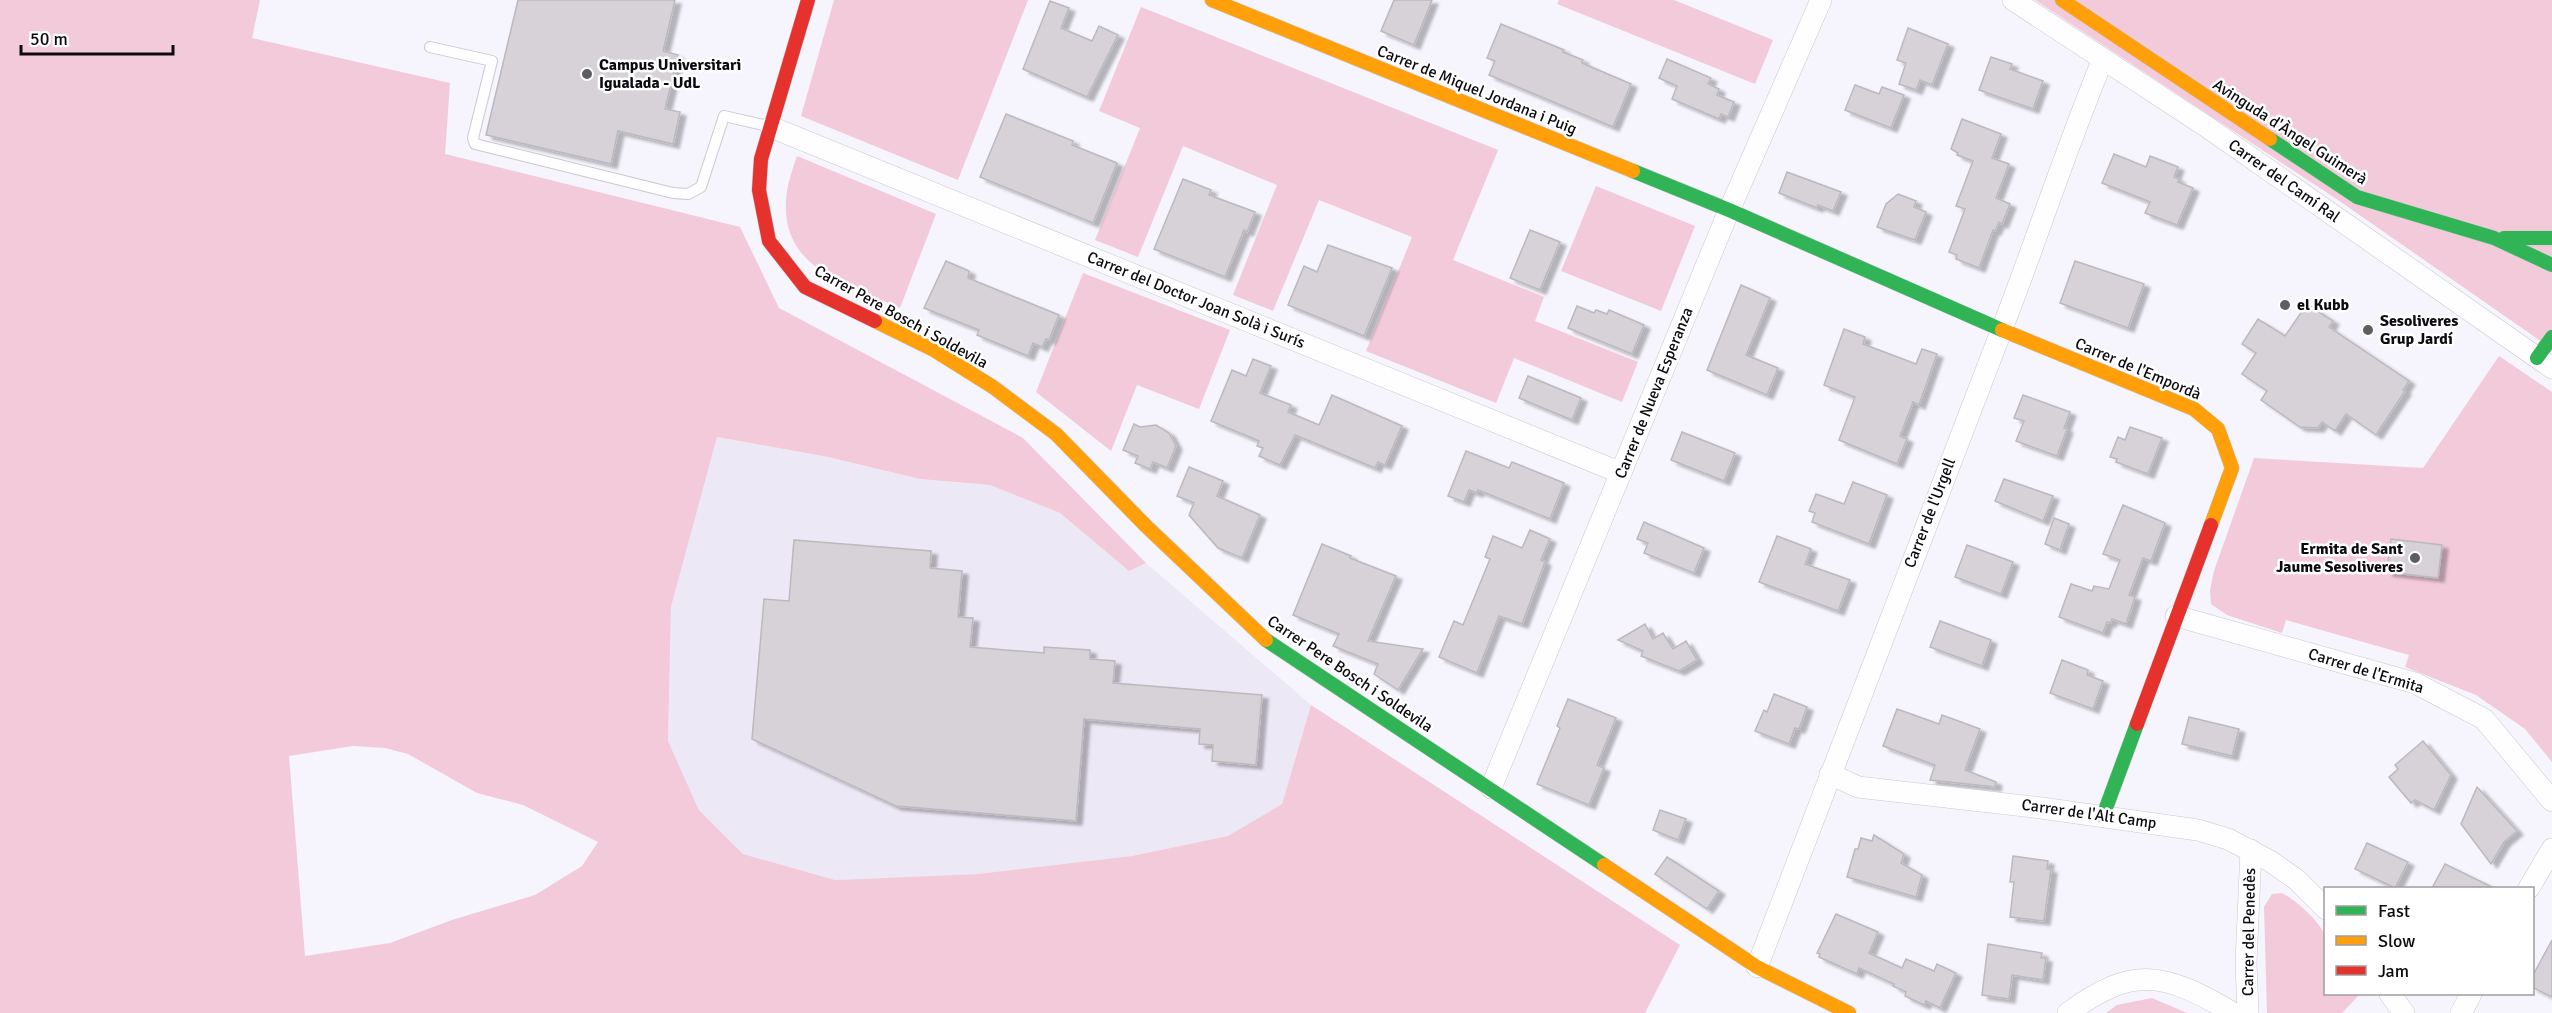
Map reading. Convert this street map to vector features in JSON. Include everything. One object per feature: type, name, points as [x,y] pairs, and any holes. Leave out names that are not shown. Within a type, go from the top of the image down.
[{"type":"street","name":"Carrer Pere Bosch i Soldevila","points":[[808,0],[761,159],[759,190],[769,241],[805,286],[934,350],[993,387],[1056,434],[1161,542],[1261,637],[1757,967],[1849,1013]]},
{"type":"street","name":"Carrer de Miquel Jordana i Puig","points":[[1212,0],[1730,210]]},
{"type":"street","name":"Carrer de Nueva Esperanza","points":[[1491,788],[1730,210],[1821,0]]},
{"type":"street","name":"Carrer del Camí Ral","points":[[2013,0],[2207,127],[2545,363]]},
{"type":"street","name":"Avinguda d'Àngel Guimerà","points":[[2062,0],[2357,198],[2494,238],[2552,265]]},
{"type":"street","name":"Carrer de l'Urgell","points":[[1757,967],[2002,330],[2079,116],[2103,59]]},
{"type":"street","name":"Carrer del Doctor Joan Solà i Surís","points":[[771,127],[1621,473]]},
{"type":"street","name":"Carrer de l'Empordà","points":[[1730,210],[2002,330],[2194,409],[2218,429],[2232,468],[2103,816]]},
{"type":"street","points":[[2494,238],[2552,238]]},
{"type":"street","points":[[2545,363],[2552,337]]},
{"type":"street","name":"Carrer de l'Ermita","points":[[2176,616],[2415,683],[2484,719],[2552,801]]},
{"type":"street","name":"Carrer de l'Alt Camp","points":[[1830,774],[1858,787],[2103,816],[2198,830],[2228,839],[2251,850],[2297,880],[2324,908]]},
{"type":"street","points":[[2530,887],[2552,849]]},
{"type":"street","name":"Carrer del Penedès","points":[[2248,1013],[2247,893],[2251,850]]},
{"type":"street","points":[[2068,1013],[2094,993],[2121,983],[2146,978],[2180,986],[2233,1013]]},
{"type":"street","points":[[2391,995],[2404,1013]]},
{"type":"street","points":[[2461,1013],[2470,995]]},
{"type":"lane","points":[[430,46],[492,61],[473,138],[475,144],[673,193],[688,194],[702,187],[724,116],[771,127]]},
{"type":"shaded area","points":[[0,0],[260,0],[252,38],[450,83],[445,154],[740,227],[779,308],[1023,438],[1146,563],[1129,571],[1060,513],[990,485],[920,479],[828,457],[717,437],[671,607],[668,741],[699,810],[743,854],[835,880],[978,874],[1132,856],[1228,836],[1282,804],[1311,705],[1680,945],[1645,1013],[0,1013]],"holes":[[[353,746],[385,748],[408,754],[477,793],[523,805],[598,842],[582,866],[535,895],[452,920],[390,943],[305,956],[289,756]]]},
{"type":"shaded area","points":[[834,0],[1028,0],[958,180],[801,116]]},
{"type":"shaded area","points":[[1559,0],[1674,0],[1773,40],[1755,84],[1557,4]]},
{"type":"shaded area","points":[[2035,0],[2552,0],[2552,349],[2338,200]]},
{"type":"shaded area","points":[[1141,7],[1498,150],[1453,260],[1544,297],[1535,321],[1638,362],[1622,402],[1514,358],[1496,403],[1366,351],[1412,237],[1319,200],[1273,311],[1233,295],[1277,185],[1183,146],[1138,257],[1095,240],[1140,128],[1099,111]]},
{"type":"shaded area","points":[[797,156],[936,214],[900,308],[837,280],[819,269],[803,255],[792,238],[786,217],[787,191]]},
{"type":"shaded area","points":[[1596,186],[1695,226],[1661,311],[1561,271]]},
{"type":"shaded area","points":[[1083,273],[1230,330],[1199,409],[1137,385],[1111,451],[1036,392]]},
{"type":"shaded area","points":[[2499,356],[2552,392],[2552,762],[2525,729],[2476,695],[2405,667],[2409,655],[2286,620],[2282,633],[2227,615],[2211,604],[2210,590],[2214,571],[2254,458],[2423,468]]},
{"type":"shaded area","points":[[717,437],[828,457],[920,479],[990,485],[1060,513],[1129,571],[1146,563],[1311,705],[1282,804],[1229,836],[1132,856],[978,874],[835,880],[743,854],[699,810],[668,741],[671,607]]},
{"type":"shaded area","points":[[2282,893],[2294,901],[2322,930],[2324,934],[2324,995],[2359,995],[2342,1013],[2267,1013],[2264,907],[2272,894]]},
{"type":"shaded area","points":[[2152,998],[2187,1013],[2106,1013],[2117,1005]]},
{"type":"building","name":"Campus Universitari Igualada - UdL","points":[[518,0],[675,0],[663,51],[678,55],[665,109],[680,112],[673,144],[618,131],[611,164],[486,135]]},
{"type":"building","points":[[1394,0],[1432,0],[1414,45],[1381,31]]},
{"type":"building","points":[[1050,1],[1069,8],[1061,28],[1092,41],[1099,26],[1118,35],[1087,97],[1023,69]]},
{"type":"building","points":[[1501,24],[1564,50],[1563,52],[1583,60],[1582,63],[1631,84],[1613,127],[1489,75],[1495,61],[1487,58]]},
{"type":"building","points":[[1908,28],[1948,44],[1932,85],[1920,80],[1916,90],[1899,84],[1906,63],[1897,60]]},
{"type":"building","points":[[1991,57],[2012,64],[2010,69],[2043,81],[2033,109],[1979,90]]},
{"type":"building","points":[[1667,59],[1711,78],[1708,84],[1719,89],[1717,95],[1734,102],[1728,117],[1721,114],[1719,119],[1672,99],[1677,86],[1659,78]]},
{"type":"building","points":[[1855,85],[1879,94],[1882,87],[1904,95],[1891,128],[1845,110]]},
{"type":"building","points":[[1006,114],[1073,141],[1072,145],[1117,163],[1093,223],[980,177]]},
{"type":"building","points":[[1962,119],[2001,134],[1992,158],[2009,164],[1996,198],[2010,204],[2002,224],[1999,222],[1995,231],[1993,230],[1979,268],[1956,259],[1957,255],[1949,252],[1965,209],[1956,206],[1973,161],[1957,155],[1958,153],[1951,149]]},
{"type":"building","points":[[2114,154],[2146,167],[2150,156],[2178,167],[2174,177],[2179,179],[2178,182],[2193,188],[2177,225],[2145,213],[2150,202],[2102,183]]},
{"type":"building","points":[[1787,172],[1841,192],[1833,211],[1818,205],[1817,208],[1779,193]]},
{"type":"building","points":[[1183,179],[1211,190],[1209,195],[1255,212],[1247,232],[1244,230],[1225,277],[1154,249]]},
{"type":"building","points":[[1898,194],[1916,201],[1914,207],[1926,212],[1915,240],[1877,227],[1886,204]]},
{"type":"building","points":[[1530,230],[1560,242],[1540,290],[1510,278]]},
{"type":"building","points":[[1328,245],[1392,268],[1364,336],[1288,305],[1304,266],[1317,272]]},
{"type":"building","points":[[946,261],[969,271],[968,278],[1059,315],[1049,340],[1046,339],[1042,347],[1033,343],[1028,356],[977,335],[979,330],[924,308]]},
{"type":"building","points":[[2075,261],[2144,284],[2128,328],[2060,303]]},
{"type":"building","points":[[1741,285],[1770,298],[1746,355],[1778,368],[1767,395],[1707,370]]},
{"type":"building","points":[[2307,304],[2333,321],[2329,327],[2409,381],[2403,390],[2405,391],[2376,435],[2346,414],[2335,431],[2322,422],[2318,428],[2300,427],[2261,400],[2267,391],[2242,374],[2256,353],[2242,344],[2258,319],[2285,336]]},
{"type":"building","points":[[1577,306],[1594,313],[1596,310],[1607,314],[1609,310],[1644,325],[1632,354],[1568,328]]},
{"type":"building","points":[[1844,329],[1865,337],[1863,344],[1916,364],[1922,349],[1937,354],[1919,405],[1913,402],[1900,436],[1907,439],[1897,464],[1839,440],[1855,397],[1824,385]]},
{"type":"building","points":[[1253,359],[1271,366],[1260,393],[1291,405],[1288,412],[1319,425],[1332,395],[1402,426],[1385,465],[1378,462],[1375,468],[1295,435],[1280,465],[1259,456],[1263,448],[1257,446],[1259,441],[1211,421],[1232,370],[1246,376]]},
{"type":"building","points":[[1528,376],[1581,398],[1572,420],[1519,398]]},
{"type":"building","points":[[2023,395],[2070,412],[2064,428],[2067,429],[2057,456],[2016,441],[2024,421],[2014,418]]},
{"type":"building","points":[[1134,424],[1140,427],[1156,425],[1169,433],[1176,446],[1167,468],[1153,462],[1150,469],[1135,463],[1138,456],[1123,450]]},
{"type":"building","points":[[2130,427],[2162,438],[2148,474],[2116,462],[2117,459],[2110,457],[2118,437],[2125,440]]},
{"type":"building","points":[[1682,432],[1735,453],[1724,481],[1671,460]]},
{"type":"building","points":[[1466,451],[1509,468],[1512,462],[1564,483],[1550,519],[1478,490],[1477,493],[1469,490],[1464,502],[1448,496]]},
{"type":"building","points":[[1189,467],[1223,481],[1217,496],[1260,515],[1242,558],[1218,548],[1189,515],[1194,503],[1177,496]]},
{"type":"building","points":[[2004,479],[2053,496],[2043,521],[1995,501]]},
{"type":"building","points":[[1853,482],[1887,495],[1869,544],[1812,522],[1815,513],[1809,511],[1816,494],[1844,504]]},
{"type":"building","points":[[2123,505],[2165,523],[2151,561],[2143,558],[2129,595],[2135,597],[2126,624],[2112,619],[2110,623],[2107,622],[2103,633],[2059,617],[2071,584],[2092,591],[2094,586],[2109,589],[2120,560],[2103,554]]},
{"type":"building","points":[[2054,518],[2069,524],[2060,550],[2045,544]]},
{"type":"building","points":[[1644,522],[1704,548],[1694,573],[1644,553],[1648,543],[1637,539]]},
{"type":"building","points":[[1530,530],[1550,539],[1541,560],[1545,562],[1522,624],[1499,616],[1477,673],[1439,657],[1454,621],[1463,625],[1490,559],[1485,557],[1493,536],[1522,548]]},
{"type":"building","points":[[1777,536],[1811,549],[1805,564],[1850,580],[1838,611],[1759,582]]},
{"type":"building","name":"Ermita de Sant Jaume Sesoliveres","points":[[2391,539],[2442,545],[2438,578],[2387,572]]},
{"type":"building","points":[[794,540],[931,551],[930,568],[962,571],[958,617],[973,618],[970,647],[1044,653],[1044,647],[1090,650],[1090,659],[1115,661],[1113,683],[1262,695],[1256,765],[1212,761],[1213,745],[1199,744],[1200,729],[1084,719],[1076,821],[896,806],[752,739],[764,599],[789,601]]},
{"type":"building","points":[[1322,544],[1396,576],[1368,641],[1423,649],[1398,690],[1374,674],[1378,664],[1333,646],[1339,634],[1293,615]]},
{"type":"building","points":[[1967,545],[2013,562],[2001,594],[1955,577]]},
{"type":"building","points":[[1940,621],[1991,640],[1982,666],[1930,647]]},
{"type":"building","points":[[1645,624],[1653,639],[1663,633],[1673,649],[1686,641],[1697,660],[1679,671],[1641,656],[1643,651],[1618,640]]},
{"type":"building","points":[[2062,660],[2088,670],[2087,675],[2103,681],[2093,709],[2050,693]]},
{"type":"building","points":[[1774,694],[1807,707],[1799,729],[1795,728],[1789,744],[1755,731],[1764,710],[1767,712]]},
{"type":"building","points":[[1568,699],[1616,718],[1597,765],[1604,768],[1589,805],[1537,784],[1560,728],[1557,726]]},
{"type":"building","points":[[1897,709],[1939,724],[1942,715],[1980,729],[1965,770],[1996,782],[1995,787],[1930,780],[1935,765],[1883,746]]},
{"type":"building","points":[[2189,717],[2239,729],[2232,756],[2182,744]]},
{"type":"building","points":[[2423,741],[2451,775],[2434,810],[2415,800],[2411,803],[2389,777],[2398,769],[2395,765]]},
{"type":"building","points":[[2477,787],[2517,831],[2504,842],[2491,864],[2461,824]]},
{"type":"building","points":[[1660,810],[1686,819],[1678,840],[1653,830]]},
{"type":"building","points":[[1874,835],[1904,854],[1901,863],[1922,875],[1916,897],[1847,877],[1855,849],[1858,849],[1861,838],[1872,841]]},
{"type":"building","points":[[2367,843],[2408,862],[2396,887],[2355,869]]},
{"type":"building","points":[[2013,856],[2048,861],[2047,869],[2051,869],[2044,921],[2010,917],[2014,882],[2010,882]]},
{"type":"building","points":[[1667,857],[1719,891],[1707,909],[1655,874]]},
{"type":"building","points":[[2445,864],[2492,887],[2433,887]]},
{"type":"building","points":[[1836,914],[1878,932],[1869,953],[1902,968],[1906,959],[1934,971],[1937,964],[1956,973],[1940,1008],[1926,1001],[1924,1005],[1905,996],[1906,992],[1893,986],[1894,984],[1859,968],[1857,974],[1819,957],[1820,954],[1817,953]]},
{"type":"building","points":[[2552,940],[2552,997],[2534,988],[2534,973]]},
{"type":"building","points":[[1988,944],[2042,953],[2041,958],[2046,958],[2043,980],[2012,975],[2009,999],[1982,995]]},
{"type":"traffic: fast","points":[[2270,139],[2357,197],[2494,238],[2552,265]]},
{"type":"traffic: fast","points":[[1633,171],[1729,210],[2002,330]]},
{"type":"traffic: fast","points":[[2504,238],[2552,238]]},
{"type":"traffic: fast","points":[[2537,358],[2552,337]]},
{"type":"traffic: fast","points":[[1266,640],[1604,865]]},
{"type":"traffic: fast","points":[[2103,816],[2137,724]]},
{"type":"traffic: slow","points":[[1212,0],[1633,171]]},
{"type":"traffic: slow","points":[[2062,0],[2270,139]]},
{"type":"traffic: slow","points":[[875,321],[934,350],[993,387],[1056,434],[1146,526],[1266,640]]},
{"type":"traffic: slow","points":[[2002,330],[2194,409],[2218,429],[2232,468],[2211,525]]},
{"type":"traffic: slow","points":[[1604,865],[1757,967],[1849,1013]]},
{"type":"traffic: jam","points":[[808,0],[761,159],[759,190],[769,241],[805,287],[875,321]]},
{"type":"traffic: jam","points":[[2137,724],[2211,525]]},
{"type":"place","name":"Campus Universitari Igualada - UdL","points":[[587,74]]},
{"type":"place","name":"el Kubb","points":[[2285,305]]},
{"type":"place","name":"Sesoliveres Grup Jardí","points":[[2368,330]]},
{"type":"place","name":"Ermita de Sant Jaume Sesoliveres","points":[[2415,558]]}]
